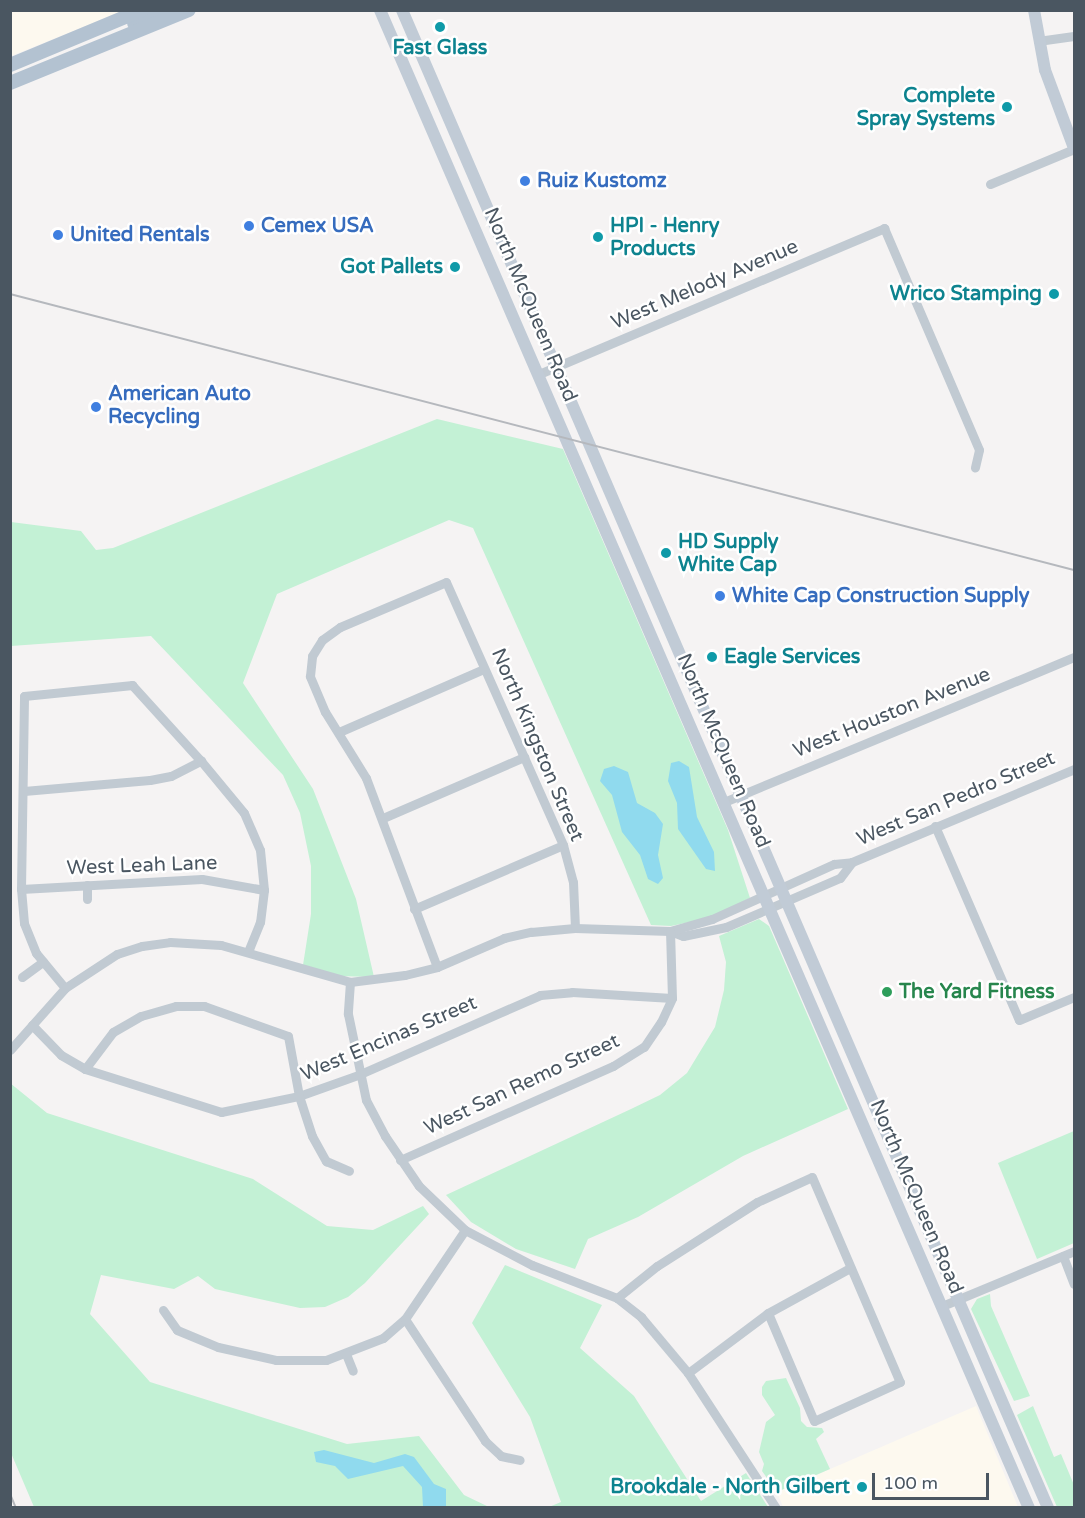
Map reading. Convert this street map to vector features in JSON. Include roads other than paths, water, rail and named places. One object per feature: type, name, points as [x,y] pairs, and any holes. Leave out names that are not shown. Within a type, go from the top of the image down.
[{"type":"main road","points":[[10,65],[142,10]]},
{"type":"main road","points":[[129,34],[132,24],[162,10]]},
{"type":"main road","points":[[10,83],[189,10]]},
{"type":"main road","name":"North McQueen Road","points":[[380,10],[1029,1508]]},
{"type":"main road","name":"North McQueen Road","points":[[402,10],[1048,1508]]},
{"type":"main road","points":[[1034,10],[1038,41],[1058,109],[1074,149]]},
{"type":"main road","points":[[57,64],[76,49],[106,35],[112,23]]},
{"type":"main road","points":[[431,127],[449,120]]},
{"type":"main road","points":[[637,601],[653,593]]},
{"type":"main road","points":[[1008,1460],[1024,1453]]},
{"type":"street","points":[[1038,41],[1074,36]]},
{"type":"street","points":[[990,184],[1074,149]]},
{"type":"street","name":"West Melody Avenue","points":[[538,374],[884,228],[979,450],[975,468]]},
{"type":"street","name":"North Kingston Street","points":[[339,732],[316,695],[310,676],[312,656],[322,639],[340,627],[446,582],[563,845],[573,882],[575,928]]},
{"type":"street","name":"West Houston Avenue","points":[[724,802],[1074,657]]},
{"type":"street","points":[[437,967],[414,909],[383,818],[339,732],[484,669]]},
{"type":"street","points":[[65,988],[43,962],[24,923],[21,889],[24,696],[132,685],[201,760],[244,813],[260,850],[264,890],[260,922],[248,951]]},
{"type":"street","points":[[383,818],[524,757]]},
{"type":"street","points":[[24,790],[150,780],[171,776],[201,760]]},
{"type":"street","name":"West San Pedro Street","points":[[783,895],[834,864],[852,862],[1074,769]]},
{"type":"street","points":[[935,826],[1019,1020],[1074,997]]},
{"type":"street","points":[[414,909],[563,845]]},
{"type":"street","name":"West San Pedro Street","points":[[10,1050],[65,988],[117,954],[142,946],[198,942],[248,951],[293,968],[350,982],[405,975],[437,967],[504,938],[575,928],[670,931],[840,878],[852,862]]},
{"type":"street","name":"West Leah Lane","points":[[21,889],[202,879],[264,890]]},
{"type":"street","points":[[87,885],[87,899]]},
{"type":"street","name":"West San Remo Street","points":[[400,1160],[629,1058],[656,1030],[672,998],[670,931]]},
{"type":"street","points":[[22,977],[43,962]]},
{"type":"street","points":[[350,982],[348,1014],[358,1075],[366,1100],[400,1160],[419,1186],[465,1230],[532,1265],[617,1298],[641,1317],[688,1372],[776,1508]]},
{"type":"street","name":"West Encinas Street","points":[[32,1025],[62,1055],[85,1069],[221,1112],[299,1096],[358,1075],[540,995],[572,992],[672,998]]},
{"type":"street","points":[[85,1069],[113,1032],[141,1016],[177,1006],[204,1006],[288,1036],[299,1096],[326,1161],[349,1171]]},
{"type":"street","points":[[617,1298],[657,1266],[757,1202],[812,1177],[900,1382],[814,1421],[768,1313]]},
{"type":"street","points":[[163,1310],[177,1330],[218,1347],[298,1361],[326,1360],[383,1338],[405,1319],[465,1230]]},
{"type":"street","points":[[942,1306],[1074,1251]]},
{"type":"street","points":[[1063,1256],[1074,1284]]},
{"type":"street","points":[[688,1372],[768,1313],[850,1268]]},
{"type":"street","points":[[405,1319],[485,1441],[501,1456],[520,1460]]},
{"type":"street","points":[[346,1354],[352,1371]]},
{"type":"water","points":[[679,761],[689,767],[697,817],[714,852],[715,871],[706,869],[678,829],[677,803],[668,781],[671,763]]},
{"type":"water","points":[[614,766],[628,772],[637,803],[655,813],[663,824],[658,855],[663,878],[658,884],[648,879],[640,855],[622,832],[612,795],[600,781],[604,769]]},
{"type":"water","points":[[324,1450],[374,1463],[405,1454],[414,1457],[434,1484],[446,1489],[446,1507],[423,1507],[422,1487],[403,1466],[348,1479],[335,1466],[316,1462],[314,1452]]},
{"type":"railway","points":[[10,294],[1074,570]]},
{"type":"railway","points":[[10,1494],[16,1508]]},
{"type":"place","name":"Fast Glass","points":[[440,27]]},
{"type":"place","name":"Complete Spray Systems","points":[[1007,107]]},
{"type":"place","name":"Ruiz Kustomz","points":[[525,181]]},
{"type":"place","name":"Cemex USA","points":[[249,226]]},
{"type":"place","name":"United Rentals","points":[[58,235]]},
{"type":"place","name":"HPI - Henry Products","points":[[598,237]]},
{"type":"place","name":"Got Pallets","points":[[455,267]]},
{"type":"place","name":"Wrico Stamping","points":[[1054,294]]},
{"type":"place","name":"American Auto Recycling","points":[[96,407]]},
{"type":"place","name":"HD Supply White Cap","points":[[666,553]]},
{"type":"place","name":"White Cap Construction Supply","points":[[720,596]]},
{"type":"place","name":"Eagle Services","points":[[712,657]]},
{"type":"place","name":"The Yard Fitness","points":[[887,992]]},
{"type":"place","name":"Brookdale - North Gilbert","points":[[862,1487]]}]
